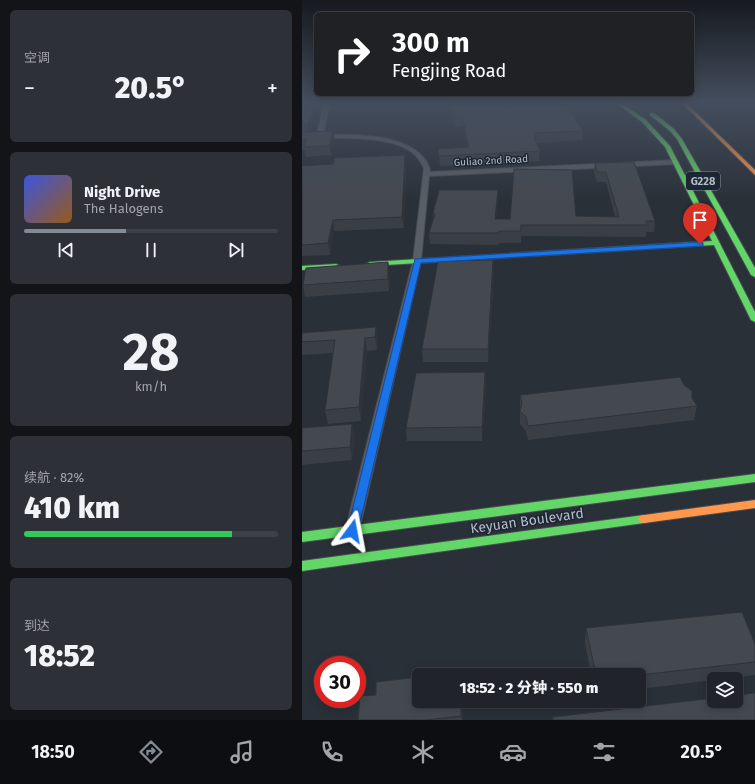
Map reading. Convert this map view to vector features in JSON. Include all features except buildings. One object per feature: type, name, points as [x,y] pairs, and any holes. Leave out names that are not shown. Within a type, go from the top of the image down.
[{"type":"main road","name":"G228","points":[[659,136],[676,162],[755,320]]},
{"type":"main road","name":"G228","points":[[676,136],[755,275]]},
{"type":"main road","points":[[717,136],[755,173]]},
{"type":"main road","points":[[364,264],[716,244]]},
{"type":"main road","points":[[302,268],[348,265]]},
{"type":"main road","name":"Keyuan Boulevard","points":[[302,537],[755,478]]},
{"type":"main road","name":"Keyuan Boulevard","points":[[302,566],[755,504]]},
{"type":"street","points":[[302,137],[363,137],[398,144],[415,152],[421,157],[427,168],[417,261],[352,531]]},
{"type":"street","name":"Guliao 2nd Road","points":[[426,174],[676,162]]},
{"type":"traffic: fast","points":[[657,136],[667,146],[755,320]]},
{"type":"traffic: fast","points":[[676,136],[755,275]]},
{"type":"traffic: fast","points":[[370,264],[716,243]]},
{"type":"traffic: fast","points":[[302,268],[336,266]]},
{"type":"traffic: fast","points":[[302,537],[755,478]]},
{"type":"traffic: fast","points":[[302,566],[644,519]]},
{"type":"traffic: slow","points":[[717,136],[755,173]]},
{"type":"traffic: slow","points":[[644,519],[755,504]]},
{"type":"route","points":[[352,531],[417,261],[700,244]]}]
